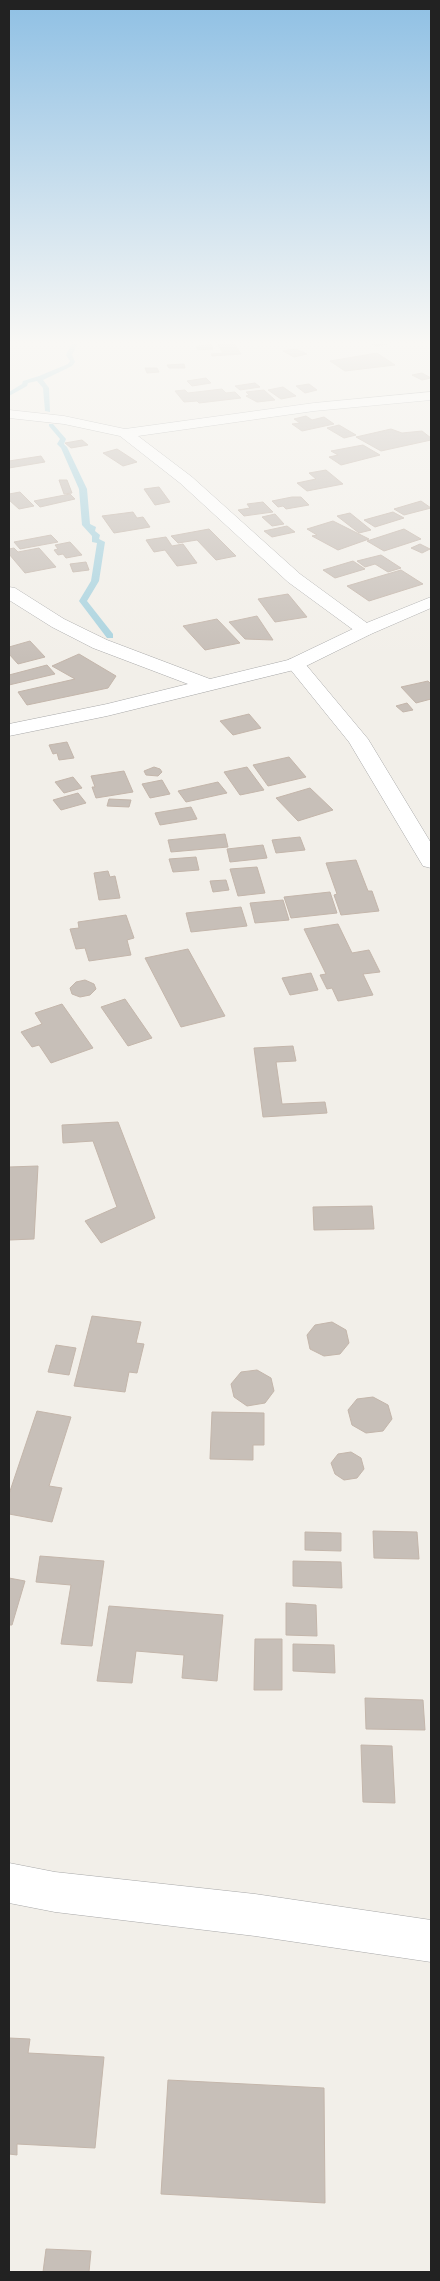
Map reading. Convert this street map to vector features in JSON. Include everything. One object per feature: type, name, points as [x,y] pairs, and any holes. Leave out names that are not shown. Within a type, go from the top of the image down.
[{"type":"street","points":[[142,446],[186,480],[294,578],[364,630]]},
{"type":"street","points":[[9,592],[58,623],[100,644],[208,685]]},
{"type":"street","points":[[9,730],[107,710],[295,664],[364,630],[431,602]]},
{"type":"street","points":[[295,664],[358,739],[431,861]]},
{"type":"street","points":[[9,1882],[55,1892],[255,1915],[431,1941]]},
{"type":"building","points":[[365,446],[380,455],[341,465],[329,457],[338,455],[331,451]]},
{"type":"building","points":[[373,446],[402,446],[381,451]]},
{"type":"building","points":[[117,449],[137,462],[123,466],[103,453]]},
{"type":"building","points":[[41,456],[45,462],[9,468],[9,461]]},
{"type":"building","points":[[326,470],[343,484],[307,491],[297,483],[316,479],[309,473]]},
{"type":"building","points":[[59,480],[67,480],[72,493],[64,494]]},
{"type":"building","points":[[159,487],[170,502],[155,505],[144,489]]},
{"type":"building","points":[[20,492],[34,506],[19,509],[9,500],[9,494]]},
{"type":"building","points":[[70,494],[75,499],[40,507],[34,501]]},
{"type":"building","points":[[301,497],[309,505],[286,509],[283,506],[278,507],[272,501]]},
{"type":"building","points":[[421,501],[431,508],[404,515],[394,509]]},
{"type":"building","points":[[263,502],[273,512],[244,516],[238,510],[250,508],[247,504]]},
{"type":"building","points":[[133,512],[137,518],[143,517],[150,527],[114,533],[102,516]]},
{"type":"building","points":[[393,512],[404,518],[375,527],[364,520]]},
{"type":"building","points":[[350,513],[371,530],[359,533],[337,516]]},
{"type":"building","points":[[275,514],[284,524],[272,526],[262,517]]},
{"type":"building","points":[[333,521],[369,539],[338,550],[312,536],[317,535],[307,529]]},
{"type":"building","points":[[287,526],[295,532],[272,537],[264,531]]},
{"type":"building","points":[[209,529],[236,556],[216,560],[197,540],[178,543],[171,536]]},
{"type":"building","points":[[404,529],[421,539],[384,551],[367,541]]},
{"type":"building","points":[[51,535],[58,542],[20,549],[14,542]]},
{"type":"building","points":[[166,537],[172,546],[183,544],[197,563],[177,566],[165,550],[154,552],[146,540]]},
{"type":"building","points":[[70,542],[82,555],[66,558],[63,554],[58,555],[54,550],[58,549],[55,545]]},
{"type":"building","points":[[420,544],[430,549],[422,553],[411,548]]},
{"type":"building","points":[[14,548],[18,552],[39,548],[56,567],[25,573],[9,554],[9,549]]},
{"type":"building","points":[[381,555],[401,568],[388,572],[375,564],[365,567],[357,561]]},
{"type":"building","points":[[353,561],[365,569],[335,578],[323,570]]},
{"type":"building","points":[[86,562],[89,570],[73,572],[70,564]]},
{"type":"building","points":[[401,570],[423,584],[369,601],[347,586]]},
{"type":"building","points":[[288,594],[307,617],[275,622],[258,599]]},
{"type":"building","points":[[257,616],[273,640],[245,639],[229,622]]},
{"type":"building","points":[[217,619],[240,643],[205,650],[183,626]]},
{"type":"building","points":[[30,641],[45,657],[18,664],[9,654],[9,647]]},
{"type":"building","points":[[79,654],[116,676],[108,688],[27,705],[18,692],[75,679],[52,666]]},
{"type":"building","points":[[47,665],[55,674],[9,685],[9,675]]},
{"type":"building","points":[[428,681],[431,684],[431,699],[416,703],[401,687]]},
{"type":"building","points":[[407,703],[413,710],[403,712],[396,706]]},
{"type":"building","points":[[249,714],[261,728],[233,735],[220,721]]},
{"type":"building","points":[[67,742],[74,758],[59,760],[57,753],[53,754],[49,745]]},
{"type":"building","points":[[289,757],[306,777],[268,786],[253,765]]},
{"type":"building","points":[[154,767],[162,772],[158,776],[146,775],[144,771]]},
{"type":"building","points":[[247,767],[264,790],[240,795],[224,772]]},
{"type":"building","points":[[124,771],[133,792],[96,798],[91,776]]},
{"type":"building","points":[[73,777],[82,788],[64,793],[55,782]]},
{"type":"building","points":[[162,780],[170,794],[150,798],[142,784]]},
{"type":"building","points":[[218,782],[227,793],[186,802],[178,791]]},
{"type":"building","points":[[310,788],[333,810],[298,821],[276,798]]},
{"type":"building","points":[[78,793],[86,803],[61,810],[53,800]]},
{"type":"building","points":[[109,799],[131,800],[129,807],[107,806]]},
{"type":"building","points":[[191,807],[197,819],[160,825],[155,813]]},
{"type":"building","points":[[225,834],[228,847],[171,852],[168,840]]},
{"type":"building","points":[[300,837],[305,850],[276,853],[272,840]]},
{"type":"building","points":[[263,845],[267,858],[230,862],[227,849]]},
{"type":"building","points":[[196,857],[199,870],[173,872],[169,859]]},
{"type":"building","points":[[356,860],[368,891],[372,891],[379,911],[341,915],[334,895],[337,894],[326,863]]},
{"type":"building","points":[[257,867],[265,893],[238,896],[230,869]]},
{"type":"building","points":[[108,871],[110,877],[115,876],[120,898],[99,900],[94,873]]},
{"type":"building","points":[[226,880],[229,890],[213,892],[210,881]]},
{"type":"building","points":[[330,892],[337,913],[291,918],[284,897]]},
{"type":"building","points":[[283,900],[289,920],[255,923],[250,903]]},
{"type":"building","points":[[241,907],[247,926],[191,932],[186,913]]},
{"type":"building","points":[[126,915],[134,938],[127,940],[131,955],[89,961],[85,948],[76,949],[70,929],[79,928],[78,922]]},
{"type":"building","points":[[338,924],[352,953],[369,950],[380,972],[363,974],[373,995],[338,1001],[332,988],[327,989],[320,975],[326,974],[304,929]]},
{"type":"building","points":[[188,949],[225,1016],[181,1027],[145,958]]},
{"type":"building","points":[[311,973],[318,990],[290,995],[282,978]]},
{"type":"building","points":[[85,980],[94,984],[96,989],[90,995],[80,997],[72,994],[70,988],[76,982]]},
{"type":"building","points":[[125,999],[152,1038],[128,1046],[101,1007]]},
{"type":"building","points":[[62,1004],[93,1048],[51,1063],[39,1045],[32,1047],[21,1032],[42,1024],[35,1013]]},
{"type":"building","points":[[293,1046],[296,1061],[276,1062],[282,1104],[325,1102],[327,1113],[263,1117],[254,1048]]},
{"type":"building","points":[[118,1122],[155,1218],[101,1243],[85,1221],[117,1207],[93,1141],[63,1143],[62,1125]]},
{"type":"building","points":[[38,1166],[34,1239],[9,1240],[9,1167]]},
{"type":"building","points":[[372,1206],[374,1229],[314,1230],[313,1207]]},
{"type":"building","points":[[92,1316],[141,1322],[136,1343],[144,1344],[137,1373],[129,1372],[125,1392],[74,1386]]},
{"type":"building","points":[[332,1322],[346,1330],[349,1343],[340,1354],[324,1356],[310,1349],[307,1335],[315,1325]]},
{"type":"building","points":[[56,1345],[76,1348],[69,1375],[48,1372]]},
{"type":"building","points":[[257,1370],[271,1378],[274,1391],[265,1403],[247,1406],[234,1397],[231,1384],[241,1372]]},
{"type":"building","points":[[373,1397],[388,1405],[392,1419],[383,1431],[366,1433],[352,1425],[348,1410],[357,1399]]},
{"type":"building","points":[[37,1411],[71,1417],[49,1486],[62,1488],[52,1522],[9,1514],[9,1494]]},
{"type":"building","points":[[212,1412],[264,1413],[264,1445],[253,1445],[253,1460],[210,1459]]},
{"type":"building","points":[[351,1452],[361,1458],[364,1469],[357,1478],[344,1480],[335,1474],[331,1463],[338,1454]]},
{"type":"building","points":[[373,1531],[417,1532],[419,1559],[374,1558]]},
{"type":"building","points":[[305,1532],[341,1533],[341,1551],[305,1550]]},
{"type":"building","points":[[40,1556],[104,1561],[92,1646],[61,1644],[71,1585],[36,1582]]},
{"type":"building","points":[[293,1561],[341,1562],[342,1588],[293,1586]]},
{"type":"building","points":[[9,1578],[25,1581],[12,1625],[9,1625]]},
{"type":"building","points":[[286,1603],[316,1605],[317,1636],[286,1635]]},
{"type":"building","points":[[109,1606],[223,1615],[217,1681],[182,1678],[184,1655],[136,1651],[132,1683],[97,1681]]},
{"type":"building","points":[[255,1639],[282,1639],[282,1690],[254,1690]]},
{"type":"building","points":[[293,1644],[334,1645],[335,1673],[293,1671]]},
{"type":"building","points":[[365,1698],[423,1700],[425,1730],[366,1729]]},
{"type":"building","points":[[361,1745],[392,1746],[395,1803],[363,1802]]},
{"type":"building","points":[[9,2038],[30,2039],[28,2053],[104,2057],[95,2148],[17,2144],[17,2155],[9,2154]]},
{"type":"building","points":[[168,2080],[324,2088],[325,2203],[161,2194]]},
{"type":"building","points":[[46,2249],[91,2251],[89,2272],[43,2272]]},
{"type":"waterway","points":[[63,446],[83,489],[86,525],[93,529],[91,531],[96,535],[95,540],[101,542],[95,581],[83,601],[110,636]]}]
